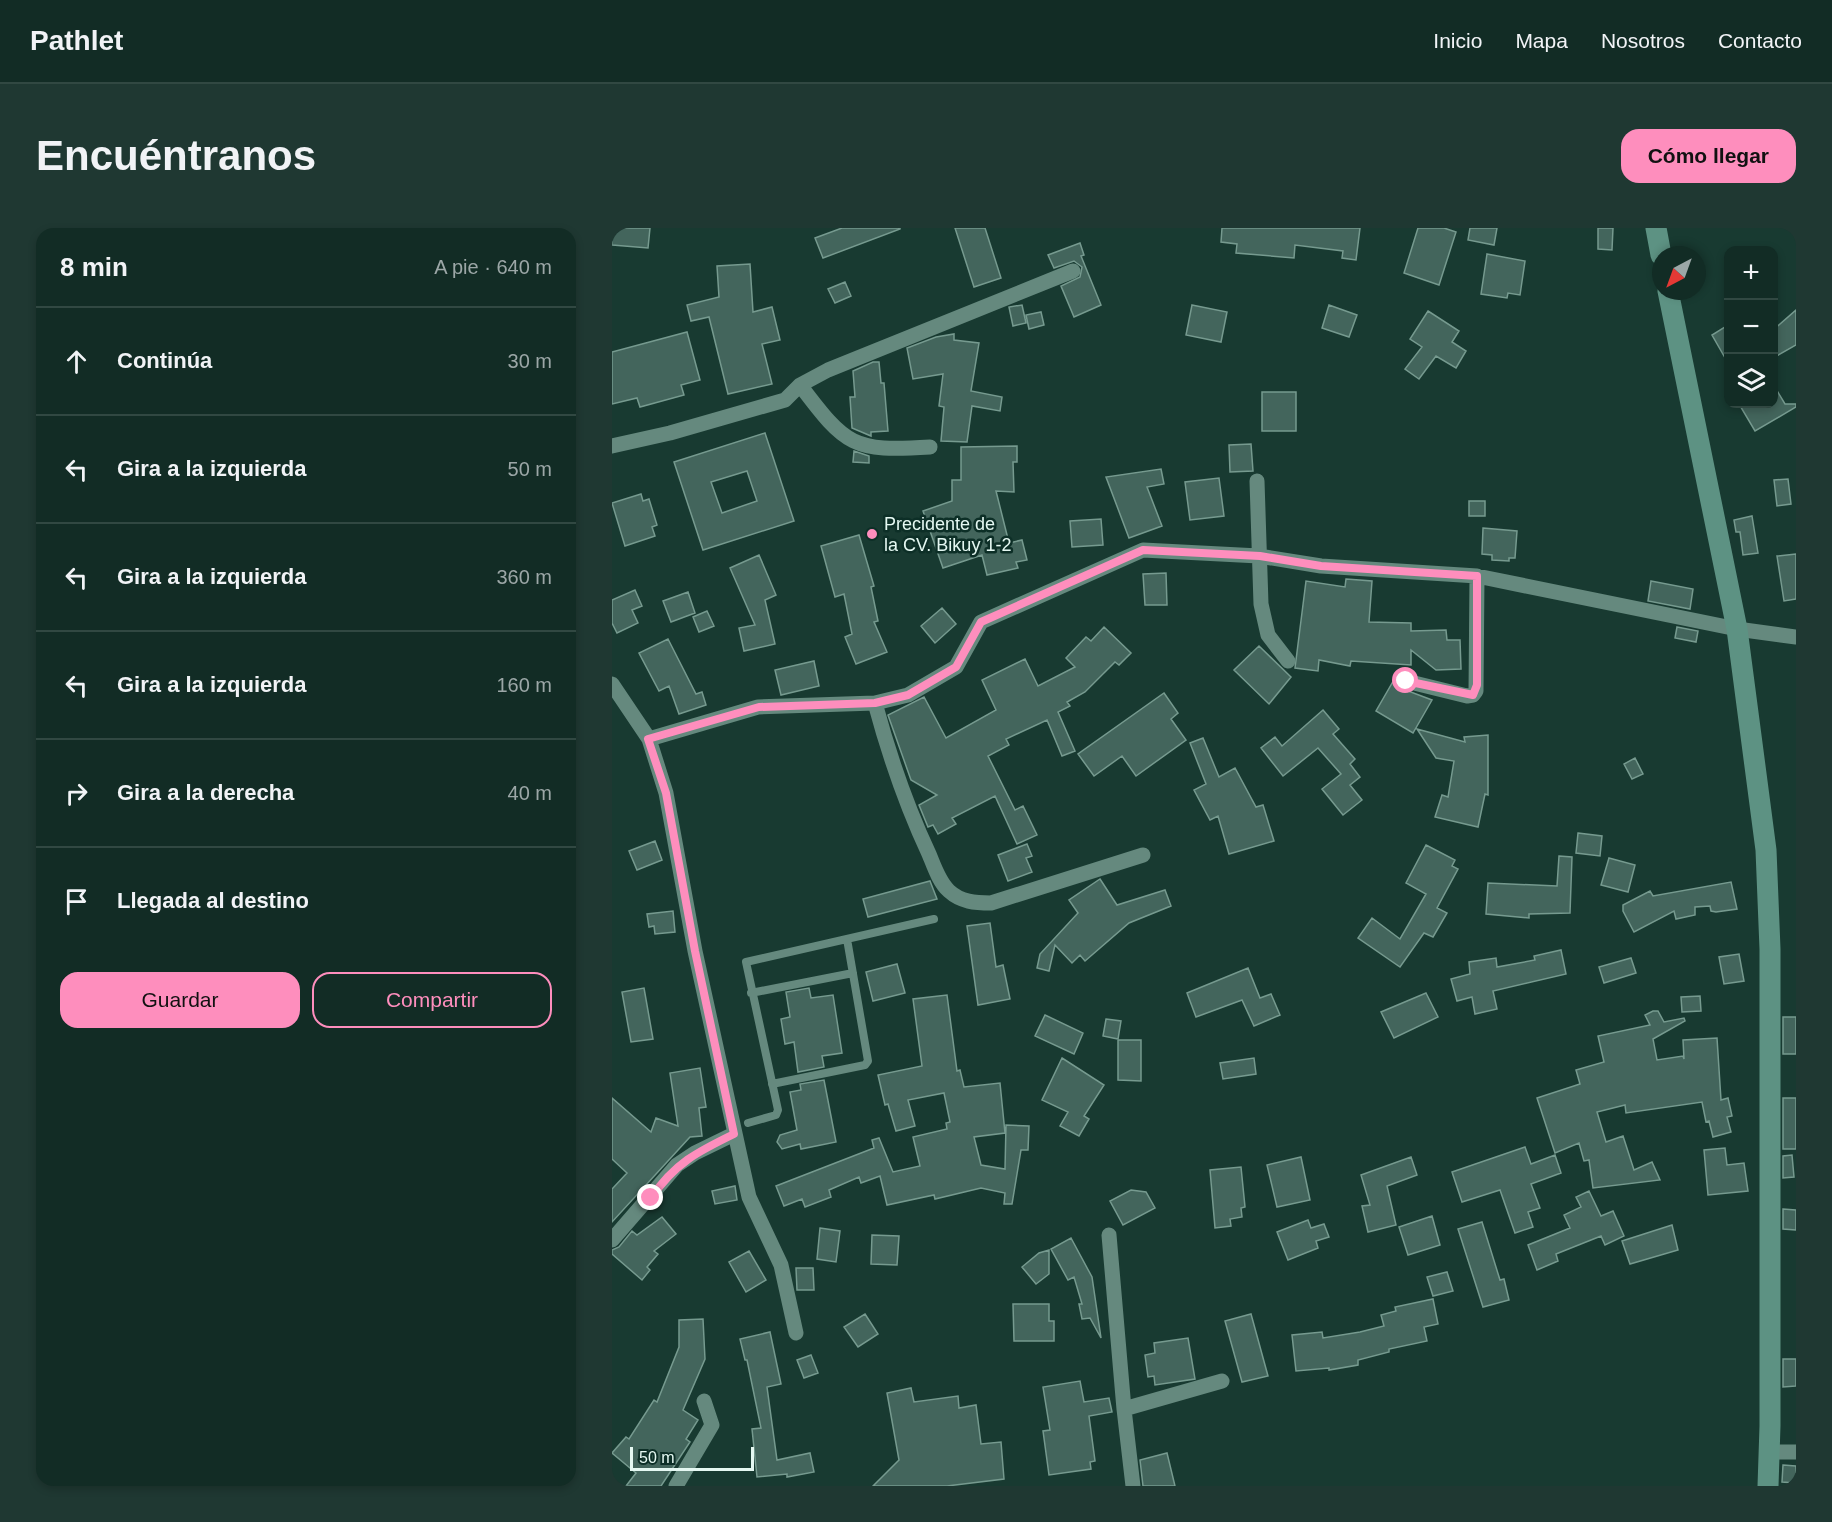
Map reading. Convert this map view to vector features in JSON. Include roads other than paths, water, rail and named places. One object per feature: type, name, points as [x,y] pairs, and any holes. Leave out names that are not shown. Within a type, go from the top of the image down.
[{"type":"street","points":[[1656,228],[1659,246]]},
{"type":"street","points":[[612,446],[670,433],[786,400],[800,385],[910,335],[1073,271]]},
{"type":"street","points":[[1670,300],[1737,629],[1766,850],[1770,949],[1768,1486]]},
{"type":"street","points":[[800,385],[826,420],[846,437],[863,446],[880,450],[930,447]]},
{"type":"street","points":[[1257,481],[1261,604],[1268,634],[1288,661]]},
{"type":"street","points":[[648,739],[759,707],[875,703],[908,695],[956,667],[981,622],[1143,550],[1260,556],[1321,566],[1477,576],[1737,629],[1796,637]]},
{"type":"street","points":[[1406,681],[1473,695],[1477,685],[1477,576]]},
{"type":"street","points":[[612,684],[648,739],[666,793],[695,951],[748,1197],[781,1265],[796,1333]]},
{"type":"street","points":[[875,703],[887,749],[912,818],[947,890],[959,898],[973,903],[991,903],[1143,855]]},
{"type":"street","points":[[612,1240],[677,1165],[735,1129]]},
{"type":"street","points":[[1109,1235],[1133,1486]]},
{"type":"street","points":[[1124,1409],[1222,1381]]},
{"type":"street","points":[[676,1486],[712,1425],[704,1401]]},
{"type":"street","points":[[1769,1452],[1796,1452]]},
{"type":"lane","points":[[748,1123],[776,1115],[778,1110],[746,962],[934,919]]},
{"type":"lane","points":[[772,1084],[865,1065],[869,1056],[847,939]]},
{"type":"lane","points":[[751,993],[853,973]]},
{"type":"place","name":"Precidente de la CV. Bikuy 1-2","points":[[872,534]]}]
